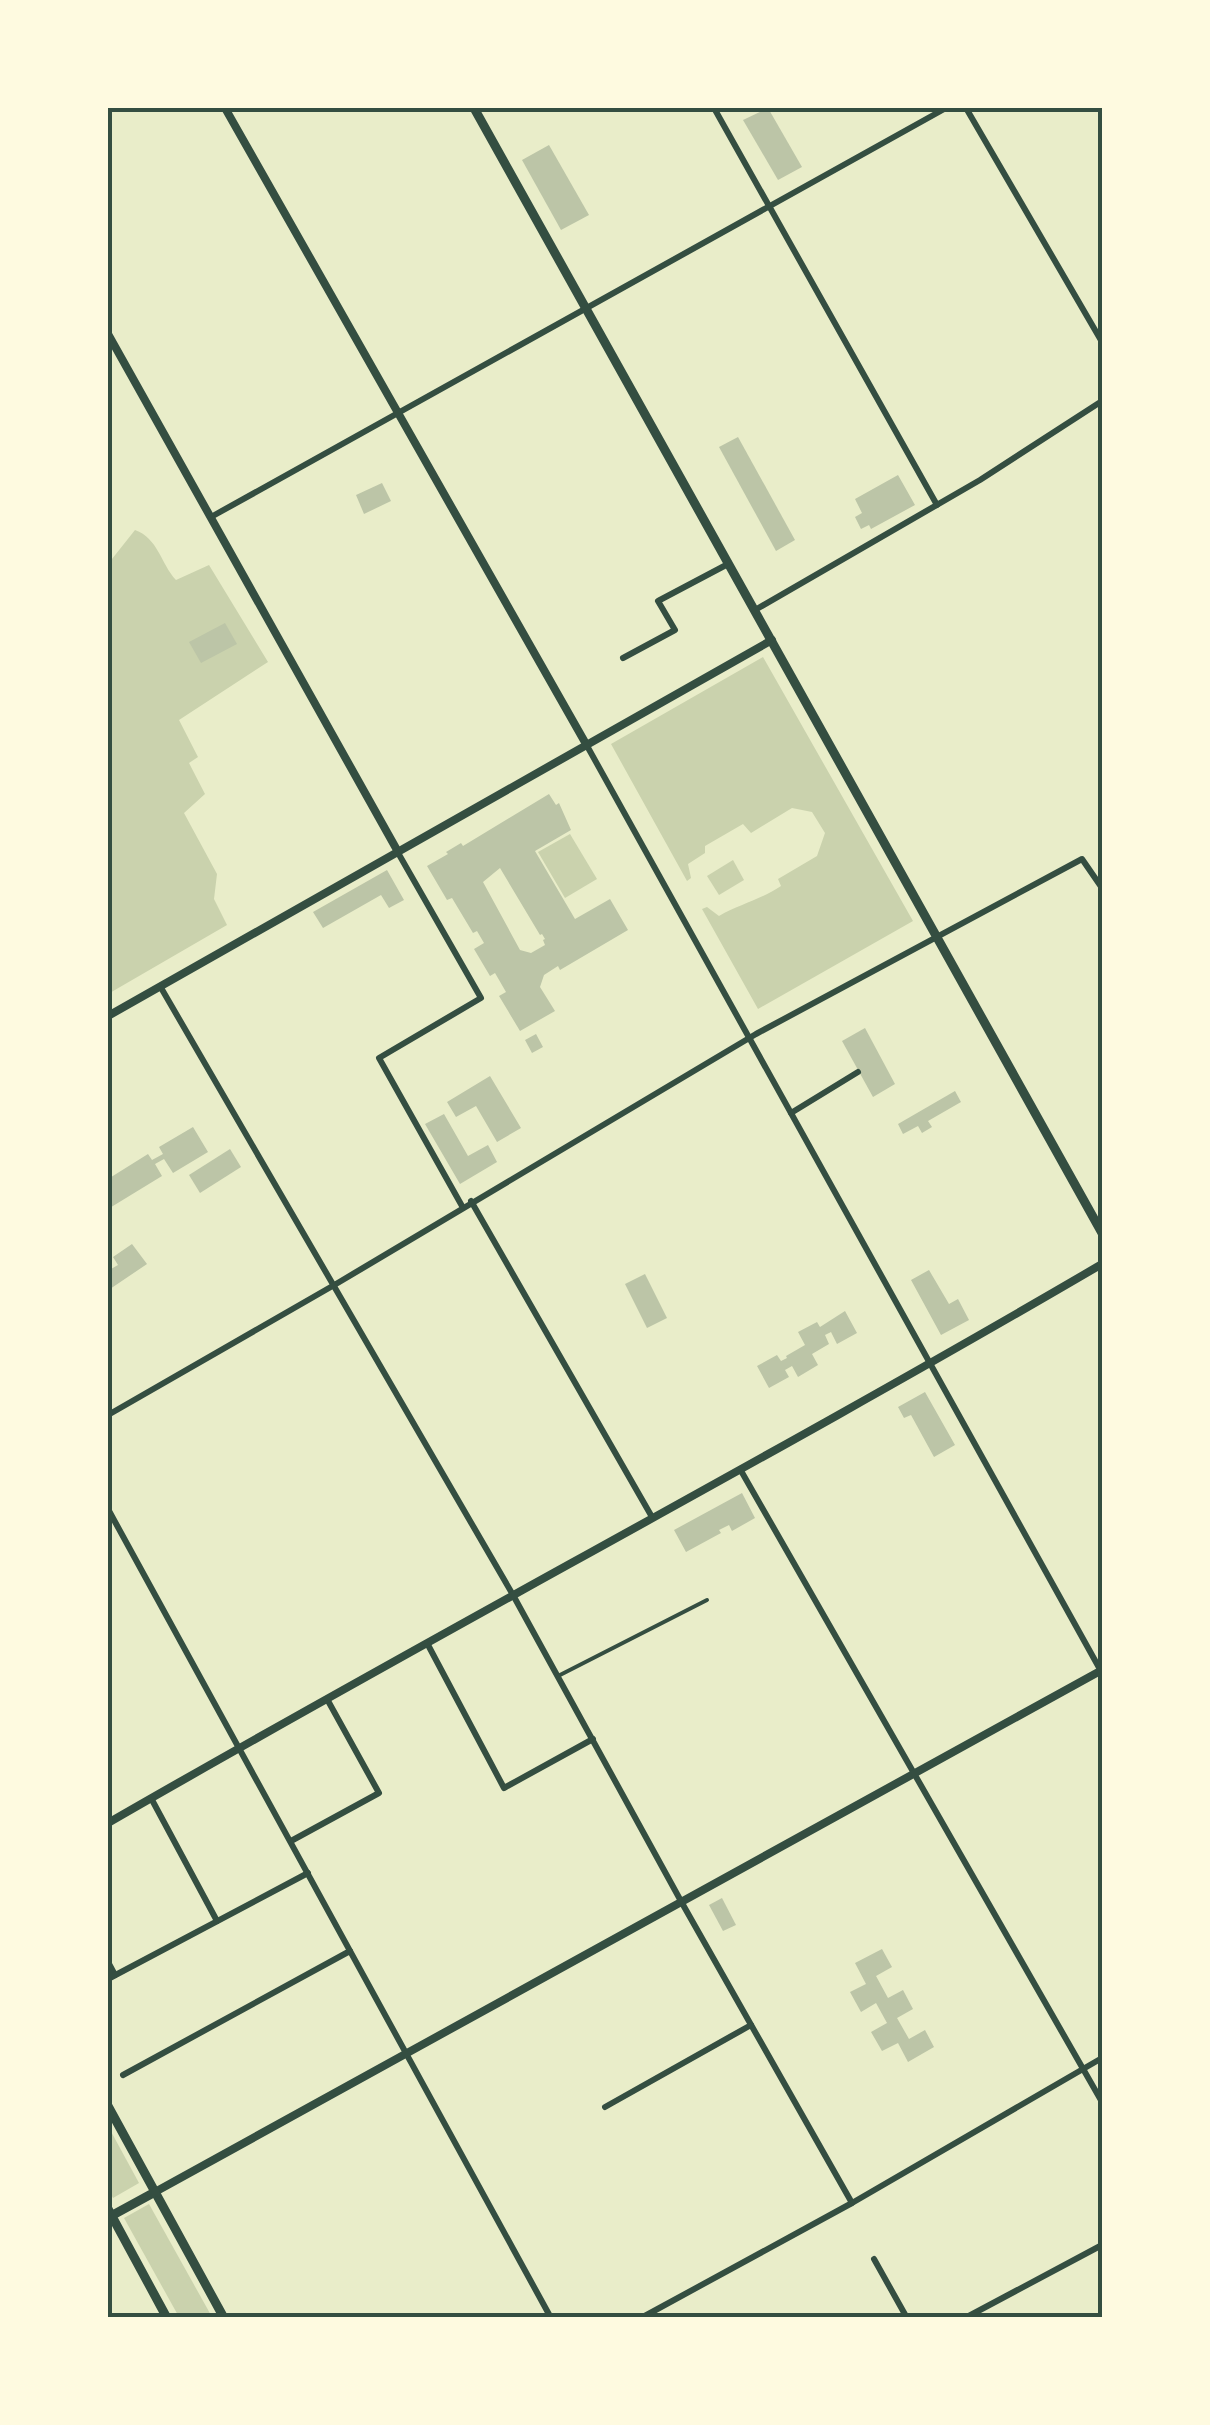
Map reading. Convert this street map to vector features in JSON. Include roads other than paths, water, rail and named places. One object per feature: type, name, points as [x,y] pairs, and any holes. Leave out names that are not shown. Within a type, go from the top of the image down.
[{"type":"main road","points":[[474,108],[1102,1233]]},
{"type":"main road","points":[[108,2106],[224,2318]]},
{"type":"main road","points":[[155,2192],[109,2214],[167,2318]]},
{"type":"street","points":[[155,2192],[1102,1671],[586,744],[225,108]]},
{"type":"street","points":[[714,108],[937,505]]},
{"type":"street","points":[[211,517],[946,108]]},
{"type":"street","points":[[966,108],[1102,342]]},
{"type":"street","points":[[108,334],[481,998],[379,1058],[462,1206]]},
{"type":"street","points":[[755,610],[1041,443],[1102,401]]},
{"type":"street","points":[[623,658],[675,630],[658,602],[729,563]]},
{"type":"street","points":[[108,1016],[772,640]]},
{"type":"street","points":[[108,1416],[750,1038],[1082,858],[1102,888]]},
{"type":"street","points":[[160,986],[514,1595],[852,2203]]},
{"type":"street","points":[[791,1112],[858,1072]]},
{"type":"street","points":[[471,1201],[652,1517]]},
{"type":"street","points":[[108,1823],[931,1364],[1102,1264]]},
{"type":"street","points":[[740,1468],[1102,2102]]},
{"type":"street","points":[[108,1509],[551,2318]]},
{"type":"street","points":[[427,1643],[504,1788],[593,1739]]},
{"type":"street","points":[[291,1842],[379,1794],[327,1699]]},
{"type":"street","points":[[151,1798],[218,1921]]},
{"type":"street","points":[[108,1962],[111,1977],[308,1873]]},
{"type":"street","points":[[123,2075],[351,1951]]},
{"type":"street","points":[[605,2107],[751,2025]]},
{"type":"street","points":[[641,2318],[852,2203],[1102,2058]]},
{"type":"street","points":[[965,2318],[1102,2245]]},
{"type":"street","points":[[874,2259],[907,2318]]},
{"type":"lane","points":[[558,1676],[707,1600]]}]
